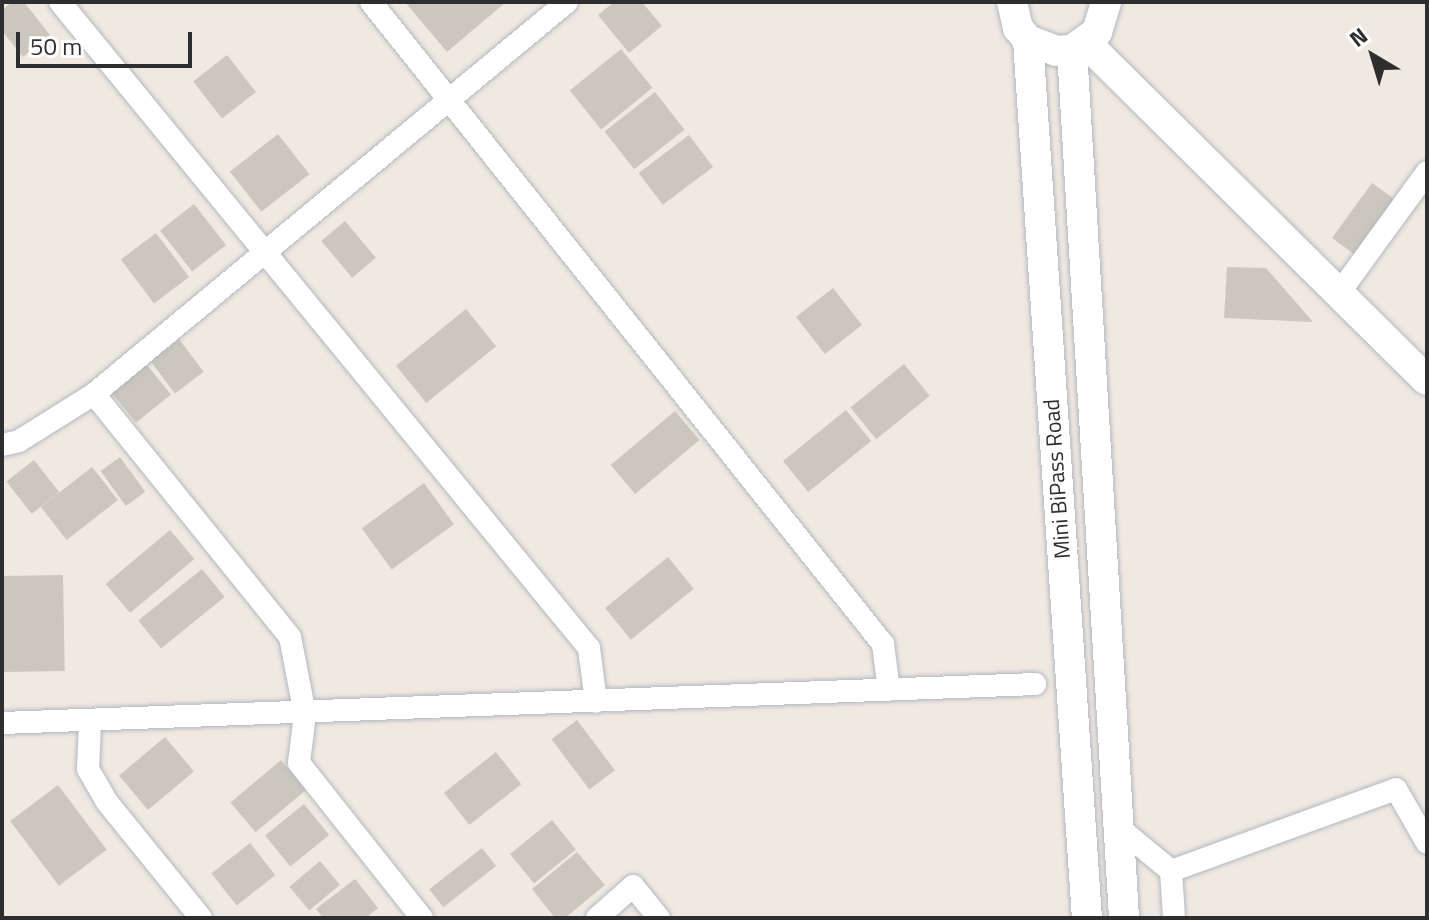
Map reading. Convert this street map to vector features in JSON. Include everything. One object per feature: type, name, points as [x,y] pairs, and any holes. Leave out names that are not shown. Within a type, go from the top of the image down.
[{"type":"street","points":[[60,2],[262,254],[589,648],[596,702]]},
{"type":"street","points":[[371,2],[883,644],[889,690]]},
{"type":"street","points":[[2,445],[19,441],[94,394],[567,2]]},
{"type":"street","name":"Mini BiPass Road","points":[[1012,2],[1018,28],[1028,40],[1087,918]]},
{"type":"street","points":[[1028,40],[1056,51],[1079,46],[1104,18],[1106,2]]},
{"type":"street","points":[[1079,46],[1427,380]]},
{"type":"street","points":[[1079,46],[1124,918]]},
{"type":"street","points":[[1337,296],[1427,172]]},
{"type":"street","points":[[94,394],[290,637],[305,714],[299,763],[422,918]]},
{"type":"street","points":[[2,723],[90,723],[1035,684]]},
{"type":"street","points":[[90,723],[88,769],[107,802],[201,918]]},
{"type":"street","points":[[1171,871],[1396,789],[1427,843]]},
{"type":"street","points":[[1118,827],[1171,871],[1174,918]]},
{"type":"street","points":[[597,918],[633,886],[659,918]]},
{"type":"building","points":[[12,2],[24,2],[50,35],[23,57],[2,31],[2,10]]},
{"type":"building","points":[[405,2],[506,2],[447,52]]},
{"type":"building","points":[[614,2],[642,2],[662,26],[629,53],[598,15]]},
{"type":"building","points":[[621,49],[652,88],[601,129],[570,91]]},
{"type":"building","points":[[227,55],[256,92],[222,119],[193,81]]},
{"type":"building","points":[[655,92],[685,130],[634,169],[605,131]]},
{"type":"building","points":[[278,134],[309,174],[261,212],[230,172]]},
{"type":"building","points":[[689,135],[713,167],[663,205],[639,173]]},
{"type":"building","points":[[1372,183],[1394,199],[1354,254],[1332,238]]},
{"type":"building","points":[[194,204],[226,245],[192,271],[160,230]]},
{"type":"building","points":[[345,221],[376,258],[352,278],[321,241]]},
{"type":"building","points":[[156,233],[189,277],[154,303],[121,259]]},
{"type":"building","points":[[1227,267],[1266,268],[1313,322],[1224,318]]},
{"type":"building","points":[[833,288],[862,325],[825,354],[796,317]]},
{"type":"building","points":[[466,309],[496,346],[426,403],[396,366]]},
{"type":"building","points":[[179,339],[204,372],[175,393],[150,361]]},
{"type":"building","points":[[904,364],[930,396],[876,439],[850,407]]},
{"type":"building","points":[[147,365],[171,395],[136,423],[112,393]]},
{"type":"building","points":[[846,410],[871,441],[808,492],[783,461]]},
{"type":"building","points":[[675,411],[699,440],[635,494],[611,465]]},
{"type":"building","points":[[120,457],[145,492],[126,506],[101,471]]},
{"type":"building","points":[[34,460],[59,492],[32,514],[6,482]]},
{"type":"building","points":[[92,467],[118,500],[67,540],[41,507]]},
{"type":"building","points":[[424,483],[454,524],[392,570],[362,528]]},
{"type":"building","points":[[170,530],[194,559],[130,613],[106,584]]},
{"type":"building","points":[[668,557],[694,589],[631,640],[605,608]]},
{"type":"building","points":[[202,569],[225,597],[161,649],[138,621]]},
{"type":"building","points":[[63,575],[65,671],[4,672],[2,576]]},
{"type":"building","points":[[577,720],[615,770],[589,790],[551,739]]},
{"type":"building","points":[[165,737],[194,771],[148,810],[119,776]]},
{"type":"building","points":[[496,752],[521,784],[469,825],[444,793]]},
{"type":"building","points":[[281,760],[306,790],[256,832],[230,802]]},
{"type":"building","points":[[58,785],[107,850],[59,886],[10,821]]},
{"type":"building","points":[[304,804],[329,835],[290,867],[265,835]]},
{"type":"building","points":[[552,820],[576,850],[534,884],[510,854]]},
{"type":"building","points":[[250,843],[275,875],[237,905],[211,873]]},
{"type":"building","points":[[482,848],[496,866],[443,907],[429,889]]},
{"type":"building","points":[[577,852],[605,885],[565,918],[555,918],[532,889]]},
{"type":"building","points":[[320,861],[340,885],[309,910],[289,887]]},
{"type":"building","points":[[355,879],[378,908],[366,918],[323,918],[316,909]]}]
